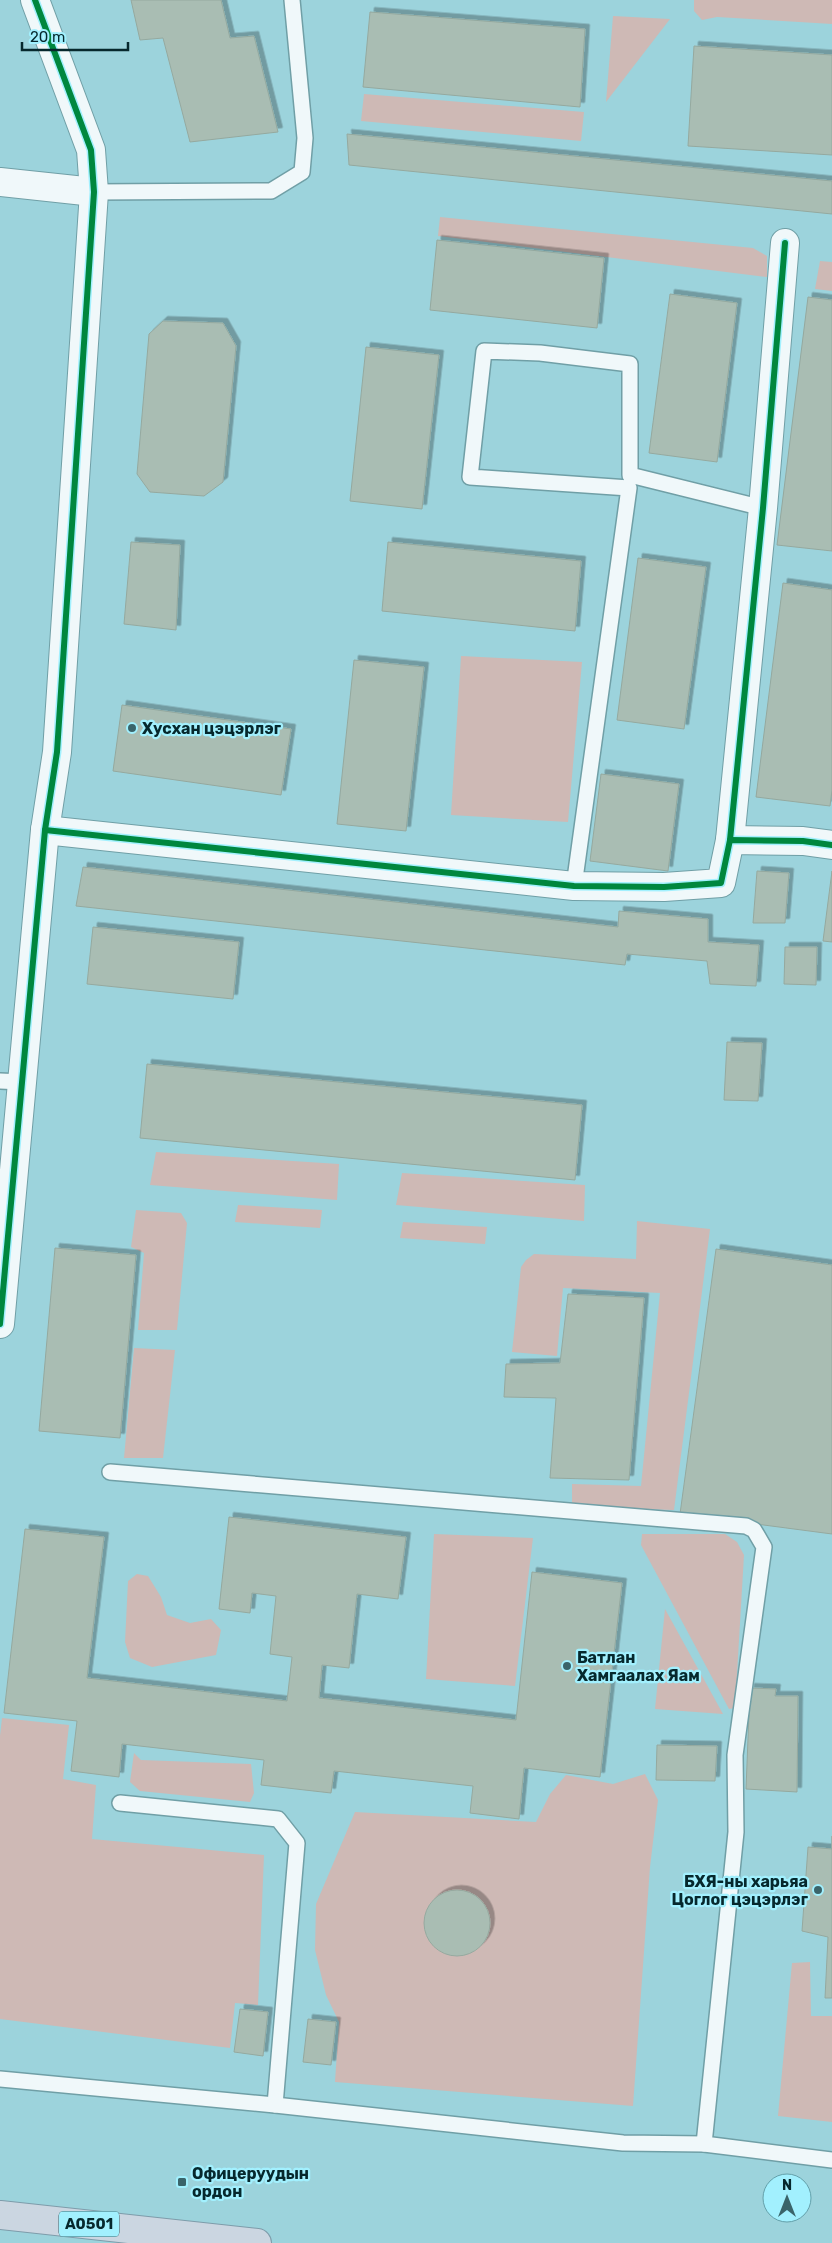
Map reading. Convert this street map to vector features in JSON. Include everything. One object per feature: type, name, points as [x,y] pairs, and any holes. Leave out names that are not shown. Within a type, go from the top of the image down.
[{"type":"highway","name":"A0501","points":[[0,2215],[257,2243]]},
{"type":"street","points":[[0,1324],[11,1082],[57,752],[94,192],[91,150],[35,0]]},
{"type":"street","points":[[0,182],[94,192]]},
{"type":"street","points":[[45,830],[574,886],[664,886],[722,883],[730,840],[763,508],[785,243]]},
{"type":"street","points":[[730,840],[803,842],[832,845]]},
{"type":"lane","points":[[94,192],[271,191],[302,172],[305,138],[292,0]]},
{"type":"lane","points":[[574,886],[629,488],[470,476],[484,351],[540,352],[630,364],[630,475],[763,508]]},
{"type":"lane","points":[[110,1472],[746,1526],[754,1530],[764,1548],[735,1754],[736,1832],[704,2144]]},
{"type":"lane","points":[[120,1803],[278,1819],[297,1843],[275,2105]]},
{"type":"lane","points":[[0,2079],[275,2105],[623,2143],[704,2144],[832,2160]]},
{"type":"shaded area","points":[[694,0],[832,0],[832,24],[717,17],[702,20],[694,11]]},
{"type":"shaded area","points":[[613,16],[670,19],[606,102]]},
{"type":"shaded area","points":[[364,94],[584,112],[581,141],[361,121]]},
{"type":"shaded area","points":[[440,217],[753,248],[767,256],[767,277],[438,236]]},
{"type":"shaded area","points":[[820,261],[832,262],[832,291],[815,289]]},
{"type":"shaded area","points":[[461,656],[582,662],[568,822],[451,815]]},
{"type":"shaded area","points":[[156,1152],[339,1164],[337,1200],[150,1185]]},
{"type":"shaded area","points":[[402,1173],[585,1185],[584,1221],[396,1205]]},
{"type":"shaded area","points":[[238,1205],[322,1210],[320,1228],[235,1222]]},
{"type":"shaded area","points":[[136,1210],[181,1213],[187,1223],[177,1330],[138,1330],[144,1253],[131,1247]]},
{"type":"shaded area","points":[[637,1221],[710,1229],[674,1510],[572,1507],[572,1484],[641,1486],[660,1293],[563,1288],[557,1356],[512,1352],[521,1267],[534,1254],[636,1259]]},
{"type":"shaded area","points":[[403,1222],[487,1227],[485,1244],[400,1238]]},
{"type":"shaded area","points":[[134,1348],[175,1350],[163,1458],[124,1458]]},
{"type":"shaded area","points":[[434,1534],[533,1538],[515,1686],[426,1679]]},
{"type":"shaded area","points":[[642,1534],[725,1534],[737,1542],[744,1555],[735,1708],[729,1709],[641,1545]]},
{"type":"shaded area","points":[[137,1574],[148,1576],[161,1597],[167,1615],[190,1623],[211,1619],[221,1630],[216,1655],[152,1667],[130,1658],[125,1642],[128,1581]]},
{"type":"shaded area","points":[[665,1609],[723,1714],[655,1709]]},
{"type":"shaded area","points":[[2,1718],[69,1725],[63,1779],[96,1785],[92,1839],[264,1855],[258,2005],[235,2003],[230,2048],[0,2019],[0,1736]]},
{"type":"shaded area","points":[[134,1753],[141,1760],[251,1764],[254,1793],[250,1802],[140,1791],[130,1782]]},
{"type":"shaded area","points":[[645,1774],[658,1800],[650,1867],[633,2106],[335,2082],[339,2022],[326,1995],[315,1950],[316,1904],[355,1812],[536,1822],[550,1794],[566,1775],[613,1784]]},
{"type":"shaded area","points":[[810,1962],[811,2016],[832,2016],[832,2122],[778,2116],[792,1963]]},
{"type":"building","points":[[131,0],[221,0],[230,38],[254,36],[278,132],[190,142],[163,38],[140,40]]},
{"type":"building","points":[[370,12],[585,29],[580,107],[363,87]]},
{"type":"building","points":[[694,46],[832,55],[832,155],[688,146]]},
{"type":"building","points":[[347,134],[832,181],[832,214],[349,165]]},
{"type":"building","points":[[437,240],[604,258],[597,328],[430,310]]},
{"type":"building","points":[[670,294],[737,303],[717,462],[649,453]]},
{"type":"building","points":[[808,297],[832,300],[832,551],[777,545]]},
{"type":"building","points":[[163,321],[223,323],[236,346],[223,482],[204,496],[150,492],[137,474],[149,334]]},
{"type":"building","points":[[366,347],[439,355],[422,509],[350,501]]},
{"type":"building","points":[[131,542],[180,545],[176,630],[124,624]]},
{"type":"building","points":[[388,542],[581,561],[575,631],[382,611]]},
{"type":"building","points":[[638,558],[706,567],[684,729],[617,720]]},
{"type":"building","points":[[783,583],[832,590],[832,790],[830,806],[756,797]]},
{"type":"building","points":[[354,660],[424,667],[406,831],[337,824]]},
{"type":"building","points":[[122,705],[291,729],[281,795],[113,771]]},
{"type":"building","points":[[601,774],[679,784],[668,871],[590,861]]},
{"type":"building","points":[[83,867],[618,927],[619,911],[708,919],[708,942],[759,945],[756,986],[710,984],[707,961],[627,954],[625,965],[76,906]]},
{"type":"building","points":[[757,871],[789,873],[785,923],[753,923]]},
{"type":"building","points":[[832,871],[832,942],[823,941]]},
{"type":"building","points":[[93,927],[239,942],[233,999],[87,984]]},
{"type":"building","points":[[785,947],[817,947],[816,985],[784,984]]},
{"type":"building","points":[[727,1042],[762,1043],[758,1101],[724,1100]]},
{"type":"building","points":[[147,1064],[582,1105],[575,1180],[140,1138]]},
{"type":"building","points":[[55,1248],[136,1255],[120,1438],[39,1431]]},
{"type":"building","points":[[716,1249],[832,1265],[832,1534],[680,1514]]},
{"type":"building","points":[[568,1294],[644,1298],[629,1480],[550,1478],[556,1398],[504,1397],[506,1364],[560,1363]]},
{"type":"building","name":"Батлан Хамгаалах Яам","points":[[229,1517],[406,1537],[398,1599],[357,1594],[349,1668],[322,1665],[319,1698],[516,1720],[532,1572],[622,1583],[600,1777],[524,1768],[519,1819],[470,1813],[473,1786],[334,1771],[331,1793],[261,1785],[264,1760],[122,1744],[119,1777],[71,1771],[77,1721],[4,1713],[25,1529],[104,1537],[87,1678],[287,1701],[292,1657],[270,1654],[276,1596],[252,1593],[250,1613],[219,1609]]},
{"type":"building","points":[[750,1688],[776,1689],[775,1696],[798,1696],[797,1792],[746,1789]]},
{"type":"building","points":[[657,1745],[717,1746],[715,1781],[656,1780]]},
{"type":"building","name":"БХЯ-ны харьяа Цоглог цэцэрлэг","points":[[808,1847],[832,1849],[832,1998],[825,1998],[828,1937],[802,1931]]},
{"type":"building","points":[[457,1890],[469,1893],[480,1900],[487,1911],[490,1923],[487,1935],[480,1946],[469,1953],[457,1956],[445,1953],[434,1946],[427,1935],[424,1923],[427,1911],[434,1900],[445,1893]]},
{"type":"building","points":[[240,2009],[268,2012],[263,2056],[234,2052]]},
{"type":"building","points":[[308,2019],[336,2022],[331,2065],[303,2062]]},
{"type":"cycle path","points":[[0,1324],[45,830],[57,752],[94,192],[91,150],[35,0]]},
{"type":"cycle path","points":[[730,840],[763,508],[785,243]]},
{"type":"cycle path","points":[[45,830],[574,886],[664,887],[721,883],[730,840],[803,841],[832,845]]},
{"type":"place","name":"Хусхан цэцэрлэг","points":[[132,728]]},
{"type":"place","name":"Батлан Хамгаалах Яам","points":[[567,1666]]},
{"type":"place","name":"БХЯ-ны харьяа Цоглог цэцэрлэг","points":[[818,1890]]},
{"type":"place","name":"Офицеруудын ордон","points":[[182,2182]]}]
